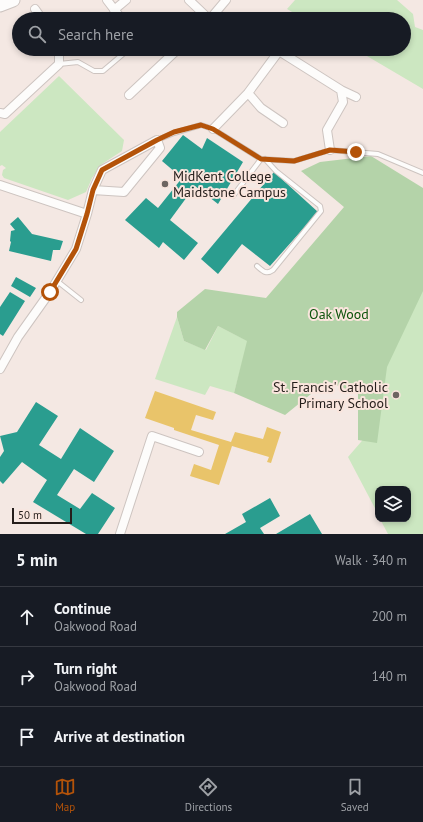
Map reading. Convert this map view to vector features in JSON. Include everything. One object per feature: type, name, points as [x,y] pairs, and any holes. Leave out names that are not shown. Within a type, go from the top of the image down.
[{"type":"main road","points":[[0,5],[13,0]]},
{"type":"street","points":[[107,0],[114,10],[126,0]]},
{"type":"street","points":[[189,0],[202,12]]},
{"type":"street","points":[[215,12],[226,0]]},
{"type":"street","points":[[0,113],[5,114],[59,64],[58,56]]},
{"type":"street","points":[[129,95],[171,56]]},
{"type":"street","points":[[213,129],[248,93],[274,56]]},
{"type":"street","points":[[286,56],[340,90],[356,97]]},
{"type":"street","points":[[330,150],[327,130],[343,102],[340,90]]},
{"type":"street","points":[[248,93],[262,108],[283,123]]},
{"type":"street","points":[[0,369],[18,337],[57,281],[76,249],[93,190],[102,170],[157,140],[160,148],[124,192],[93,190]]},
{"type":"street","points":[[0,185],[87,214]]},
{"type":"street","points":[[120,534],[152,436],[199,452]]},
{"type":"lane","points":[[59,64],[78,62],[94,71],[103,71],[121,56]]},
{"type":"lane","points":[[157,140],[174,132],[201,125],[213,129],[263,159],[320,206],[321,211],[273,270],[268,273],[257,266]]},
{"type":"lane","points":[[263,159],[294,161],[330,150],[378,154],[423,173]]},
{"type":"lane","points":[[233,196],[263,159]]},
{"type":"lane","points":[[57,281],[81,300]]},
{"type":"green space","points":[[295,0],[397,0],[411,12],[292,12],[287,9]]},
{"type":"green space","points":[[411,12],[413,14],[415,27],[423,30],[423,89],[367,56],[411,56]]},
{"type":"green space","points":[[59,76],[124,140],[122,151],[102,164],[92,178],[86,192],[68,200],[4,178],[2,175],[3,170],[6,168],[2,165],[0,166],[0,132]]},
{"type":"green space","name":"Oak Wood","points":[[371,156],[423,188],[423,291],[387,367],[377,443],[358,440],[358,394],[327,381],[285,415],[234,393],[247,341],[218,326],[205,350],[184,341],[177,317],[177,312],[205,289],[266,298],[344,207],[301,171],[320,162]]},
{"type":"green space","name":"St. Francis' Catholic Primary School","points":[[423,276],[423,534],[388,534],[382,522],[411,522],[411,486],[375,486],[375,508],[348,457],[367,435],[372,355]]},
{"type":"green space","points":[[177,317],[184,341],[206,350],[218,326],[248,341],[234,393],[210,386],[205,395],[155,379]]},
{"type":"building: Homes","points":[[155,391],[216,412],[213,420],[196,415],[191,430],[231,442],[235,432],[263,439],[267,427],[281,432],[271,463],[267,462],[269,457],[232,446],[219,485],[190,476],[194,464],[211,470],[219,445],[174,430],[174,428],[145,418]]},
{"type":"building: Schools","points":[[183,135],[202,149],[207,138],[243,162],[218,204],[195,186],[170,220],[198,243],[184,260],[163,242],[159,248],[125,220],[146,198],[158,208],[182,178],[162,161]]},
{"type":"building: Schools","points":[[274,172],[318,212],[270,266],[242,244],[218,274],[201,259]]},
{"type":"building: Schools","points":[[18,217],[32,234],[63,241],[60,250],[53,250],[51,261],[9,251],[11,231],[15,230],[10,224]]},
{"type":"building: Schools","points":[[16,277],[36,288],[30,297],[11,286]]},
{"type":"building: Schools","points":[[10,292],[25,301],[3,336],[0,334],[0,307]]},
{"type":"building: Schools","points":[[36,402],[58,416],[39,445],[61,459],[80,428],[114,451],[94,482],[74,469],[57,495],[80,509],[92,493],[115,508],[98,534],[86,534],[33,502],[47,480],[22,462],[3,484],[0,481],[0,457],[4,451],[0,436],[17,432]]},
{"type":"building: Schools","points":[[270,498],[280,516],[260,528],[264,534],[225,534],[246,522],[242,514]]},
{"type":"building: Schools","points":[[310,514],[322,534],[276,534]]},
{"type":"place","name":"MidKent College Maidstone Campus","points":[[165,184]]},
{"type":"place","name":"St. Francis' Catholic Primary School","points":[[396,395]]},
{"type":"route","points":[[50,292],[76,249],[93,190],[102,170],[174,132],[201,125],[213,129],[261,159],[294,161],[330,150],[356,152]]}]
